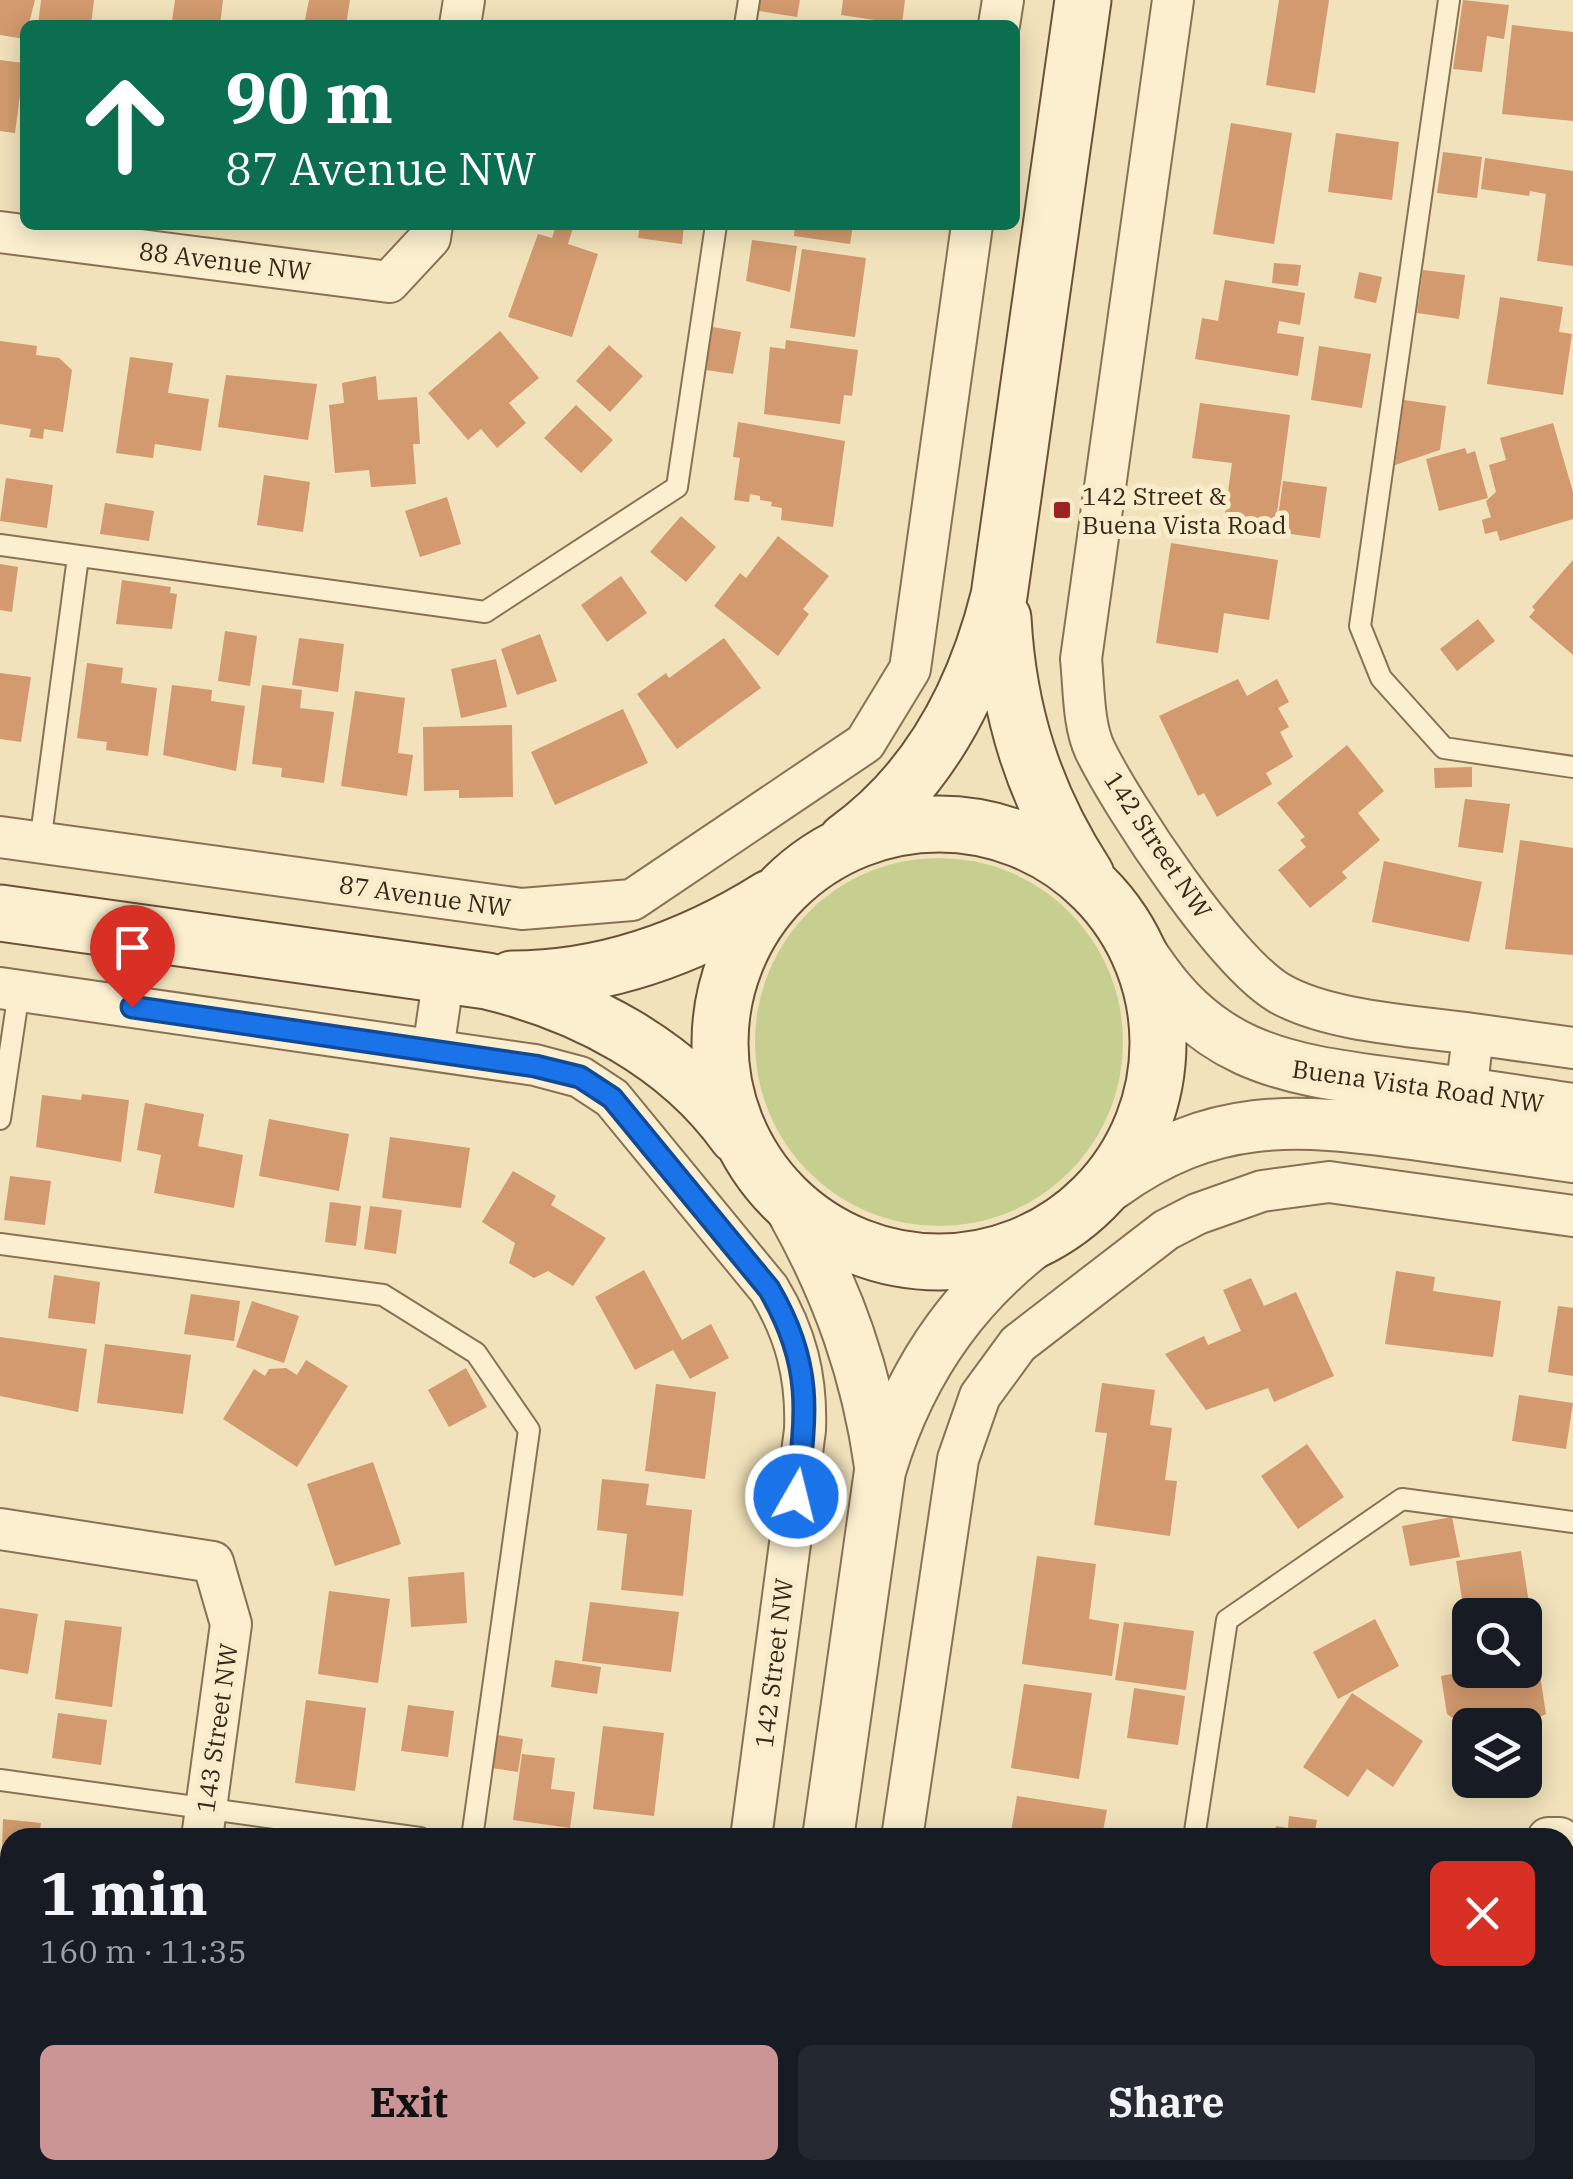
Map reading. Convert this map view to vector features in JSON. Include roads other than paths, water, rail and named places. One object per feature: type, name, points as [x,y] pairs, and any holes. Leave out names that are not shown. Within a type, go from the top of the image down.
[{"type":"main road","points":[[444,975],[538,979],[630,962],[708,933],[772,896],[856,834],[912,778],[958,712],[989,636],[1005,555],[1083,0]]},
{"type":"main road","points":[[0,913],[444,975],[528,991],[607,1024],[675,1071],[731,1127],[792,1210],[843,1242],[871,1252],[930,1261],[998,1251],[1062,1221],[1110,1185],[1140,1131],[1156,1070],[1154,1004],[1134,941],[1092,884],[1047,809],[1015,716],[1005,663],[1005,555]]},
{"type":"main road","points":[[825,856],[893,830],[966,826],[1034,846],[1092,884]]},
{"type":"main road","points":[[754,1160],[728,1097],[720,1030],[736,958],[772,896]]},
{"type":"street","name":"142 Street NW","points":[[1172,0],[1080,659],[1093,746],[1153,847],[1233,952],[1278,993],[1353,1018],[1473,1034]]},
{"type":"street","name":"87 Avenue NW","points":[[0,837],[522,909],[632,900],[865,743],[910,669],[971,230]]},
{"type":"street","name":"88 Avenue NW","points":[[0,232],[389,282],[431,231]]},
{"type":"street","name":"Buena Vista Road NW","points":[[1134,941],[1151,970],[1195,1018],[1249,1053],[1310,1073],[1573,1108]]},
{"type":"street","points":[[10,990],[433,1050],[444,975]]},
{"type":"street","points":[[1466,1094],[1473,1034],[1573,1048]]},
{"type":"street","name":"142 Street NW","points":[[433,1050],[580,1077],[612,1098],[769,1289],[796,1344],[805,1386],[806,1430],[752,1828]]},
{"type":"street","name":"Buena Vista Road NW","points":[[1110,1185],[1140,1164],[1207,1134],[1290,1120],[1573,1157]]},
{"type":"street","points":[[903,1828],[958,1459],[973,1412],[998,1368],[1041,1324],[1166,1230],[1246,1196],[1329,1182],[1573,1216]]},
{"type":"street","points":[[792,1210],[822,1263],[852,1336],[874,1420],[880,1471]]},
{"type":"street","points":[[829,1828],[880,1471],[906,1398],[945,1330],[998,1270],[1062,1221]]},
{"type":"street","name":"143 Street NW","points":[[0,1528],[214,1562],[232,1624],[205,1823]]},
{"type":"lane","points":[[1449,0],[1360,626],[1381,678],[1444,748],[1573,767]]},
{"type":"lane","points":[[0,545],[485,612],[677,487],[715,230]]},
{"type":"lane","points":[[40,843],[78,556]]},
{"type":"lane","points":[[0,1119],[10,990]]},
{"type":"lane","points":[[0,1244],[383,1296],[476,1353],[529,1430],[473,1828]]},
{"type":"lane","points":[[1196,1828],[1227,1620],[1402,1499],[1573,1522]]},
{"type":"lane","points":[[0,1780],[205,1823],[277,1828]]},
{"type":"place","name":"142 Street & Buena Vista Road","points":[[1062,510]]}]
